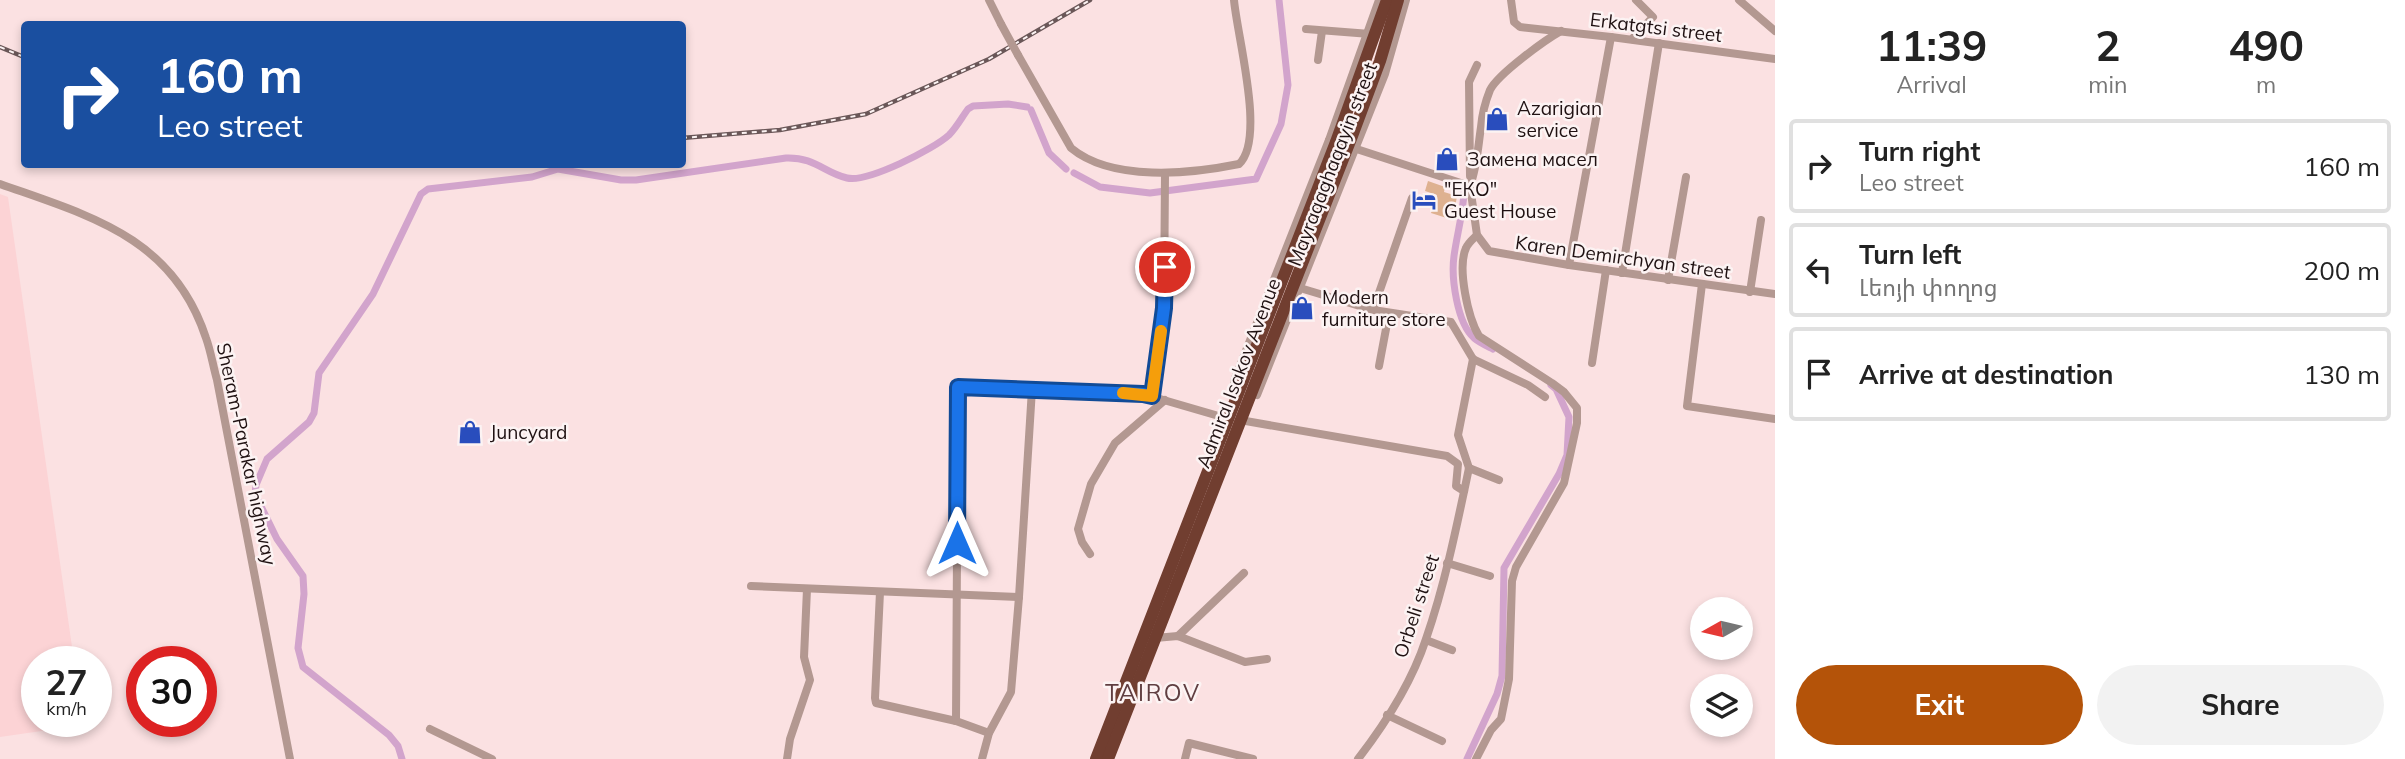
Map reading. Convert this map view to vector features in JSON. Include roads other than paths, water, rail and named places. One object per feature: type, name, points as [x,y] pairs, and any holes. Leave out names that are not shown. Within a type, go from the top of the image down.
[{"type":"highway","name":"Admiral Isakov Avenue","points":[[1342,144],[1372,35],[1387,0]]},
{"type":"highway","name":"Admiral Isakov Avenue","points":[[1096,759],[1237,413],[1342,144],[1380,61],[1398,0]]},
{"type":"highway","name":"Admiral Isakov Avenue","points":[[1108,759],[1237,413]]},
{"type":"street","points":[[989,0],[1071,148],[1084,159],[1102,165],[1165,174],[1239,164],[1247,153],[1252,114],[1234,0]]},
{"type":"street","points":[[1306,29],[1372,35],[1379,0]]},
{"type":"street","name":"Mayraqaghaqayin street","points":[[1237,413],[1254,403],[1300,288],[1342,144],[1385,74],[1406,0]]},
{"type":"street","name":"Erkatgtsi street","points":[[1511,0],[1514,22],[1520,27],[1775,58]]},
{"type":"street","points":[[1632,39],[1653,17],[1636,0]]},
{"type":"street","points":[[1740,0],[1775,31]]},
{"type":"street","points":[[1318,60],[1322,31]]},
{"type":"street","points":[[1470,186],[1490,90],[1496,81],[1521,60],[1561,31]]},
{"type":"street","points":[[1569,265],[1611,37]]},
{"type":"street","points":[[1622,273],[1660,43]]},
{"type":"street","points":[[1476,759],[1501,719],[1505,700],[1509,679],[1512,581],[1516,567],[1564,483],[1577,423],[1577,408],[1564,392],[1479,336],[1473,325],[1465,294],[1464,277],[1465,248],[1477,234],[1470,186],[1469,82],[1478,65]]},
{"type":"street","points":[[1237,413],[1234,381],[1342,144],[1470,186]]},
{"type":"street","points":[[1152,396],[1164,308],[1165,174]]},
{"type":"street","points":[[1668,280],[1686,177]]},
{"type":"street","name":"Sheram-Parakar highway","points":[[0,184],[105,223],[137,242],[161,262],[185,293],[206,336],[217,380],[290,759]]},
{"type":"street","points":[[1373,310],[1412,198]]},
{"type":"street","points":[[1750,292],[1761,220]]},
{"type":"street","name":"Karen Demirchyan street","points":[[1477,234],[1489,251],[1500,254],[1775,294]]},
{"type":"street","points":[[1592,363],[1606,271]]},
{"type":"street","points":[[1702,284],[1687,406],[1775,419]]},
{"type":"street","points":[[1300,288],[1373,310],[1451,322],[1473,359],[1528,385],[1545,397]]},
{"type":"street","points":[[1378,366],[1389,313]]},
{"type":"street","points":[[1473,359],[1458,435],[1469,468],[1499,480]]},
{"type":"street","points":[[956,721],[958,387],[1152,396],[1447,456],[1458,464],[1456,486],[1464,491]]},
{"type":"street","points":[[982,759],[989,733],[1011,692],[1020,597],[1032,389]]},
{"type":"street","points":[[1090,554],[1078,529],[1091,484],[1115,443],[1165,400]]},
{"type":"street","name":"Orbeli street","points":[[1358,759],[1404,688],[1426,640],[1469,468]]},
{"type":"street","points":[[1447,563],[1490,576]]},
{"type":"street","points":[[1178,636],[1244,573]]},
{"type":"street","points":[[751,586],[1020,597]]},
{"type":"street","points":[[787,759],[790,739],[810,680],[804,657],[807,589]]},
{"type":"street","points":[[880,592],[875,698],[878,705],[956,721],[989,733]]},
{"type":"street","points":[[1155,638],[1178,636],[1245,662],[1267,659]]},
{"type":"street","points":[[1426,640],[1452,650]]},
{"type":"street","points":[[1387,715],[1442,741]]},
{"type":"street","points":[[430,729],[492,759]]},
{"type":"street","points":[[1185,759],[1189,743],[1253,759]]},
{"type":"waterway","points":[[1074,173],[1100,187],[1150,193],[1256,179],[1281,124],[1288,85],[1279,0]]},
{"type":"waterway","points":[[402,759],[398,746],[389,735],[303,667],[298,648],[304,594],[303,576],[277,539],[255,494],[267,459],[309,422],[314,413],[319,373],[373,294],[421,194],[428,189],[532,177],[558,169],[636,180],[786,158],[812,162],[847,178],[857,178],[900,164],[930,148],[949,135],[973,106],[1008,104],[1027,107]]},
{"type":"waterway","points":[[1031,110],[1049,153],[1066,169]]},
{"type":"waterway","points":[[1464,192],[1453,265],[1456,300],[1468,331],[1476,340],[1493,349]]},
{"type":"waterway","points":[[1467,759],[1497,694],[1502,676],[1504,568],[1559,474],[1567,455],[1569,417],[1556,389],[1551,385]]},
{"type":"railway","points":[[686,138],[780,130],[866,114],[989,59],[1090,0]]},
{"type":"railway","points":[[0,47],[21,56]]},
{"type":"place","name":"Azarigian service","points":[[1497,119]]},
{"type":"place","name":"Замена масел","points":[[1447,159]]},
{"type":"place","name":"\"ЕКО\" Guest House","points":[[1424,200]]},
{"type":"place","name":"Modern furniture store","points":[[1302,308]]},
{"type":"place","name":"Juncyard","points":[[470,432]]},
{"type":"district","name":"TAIROV","points":[[1153,693]]}]
